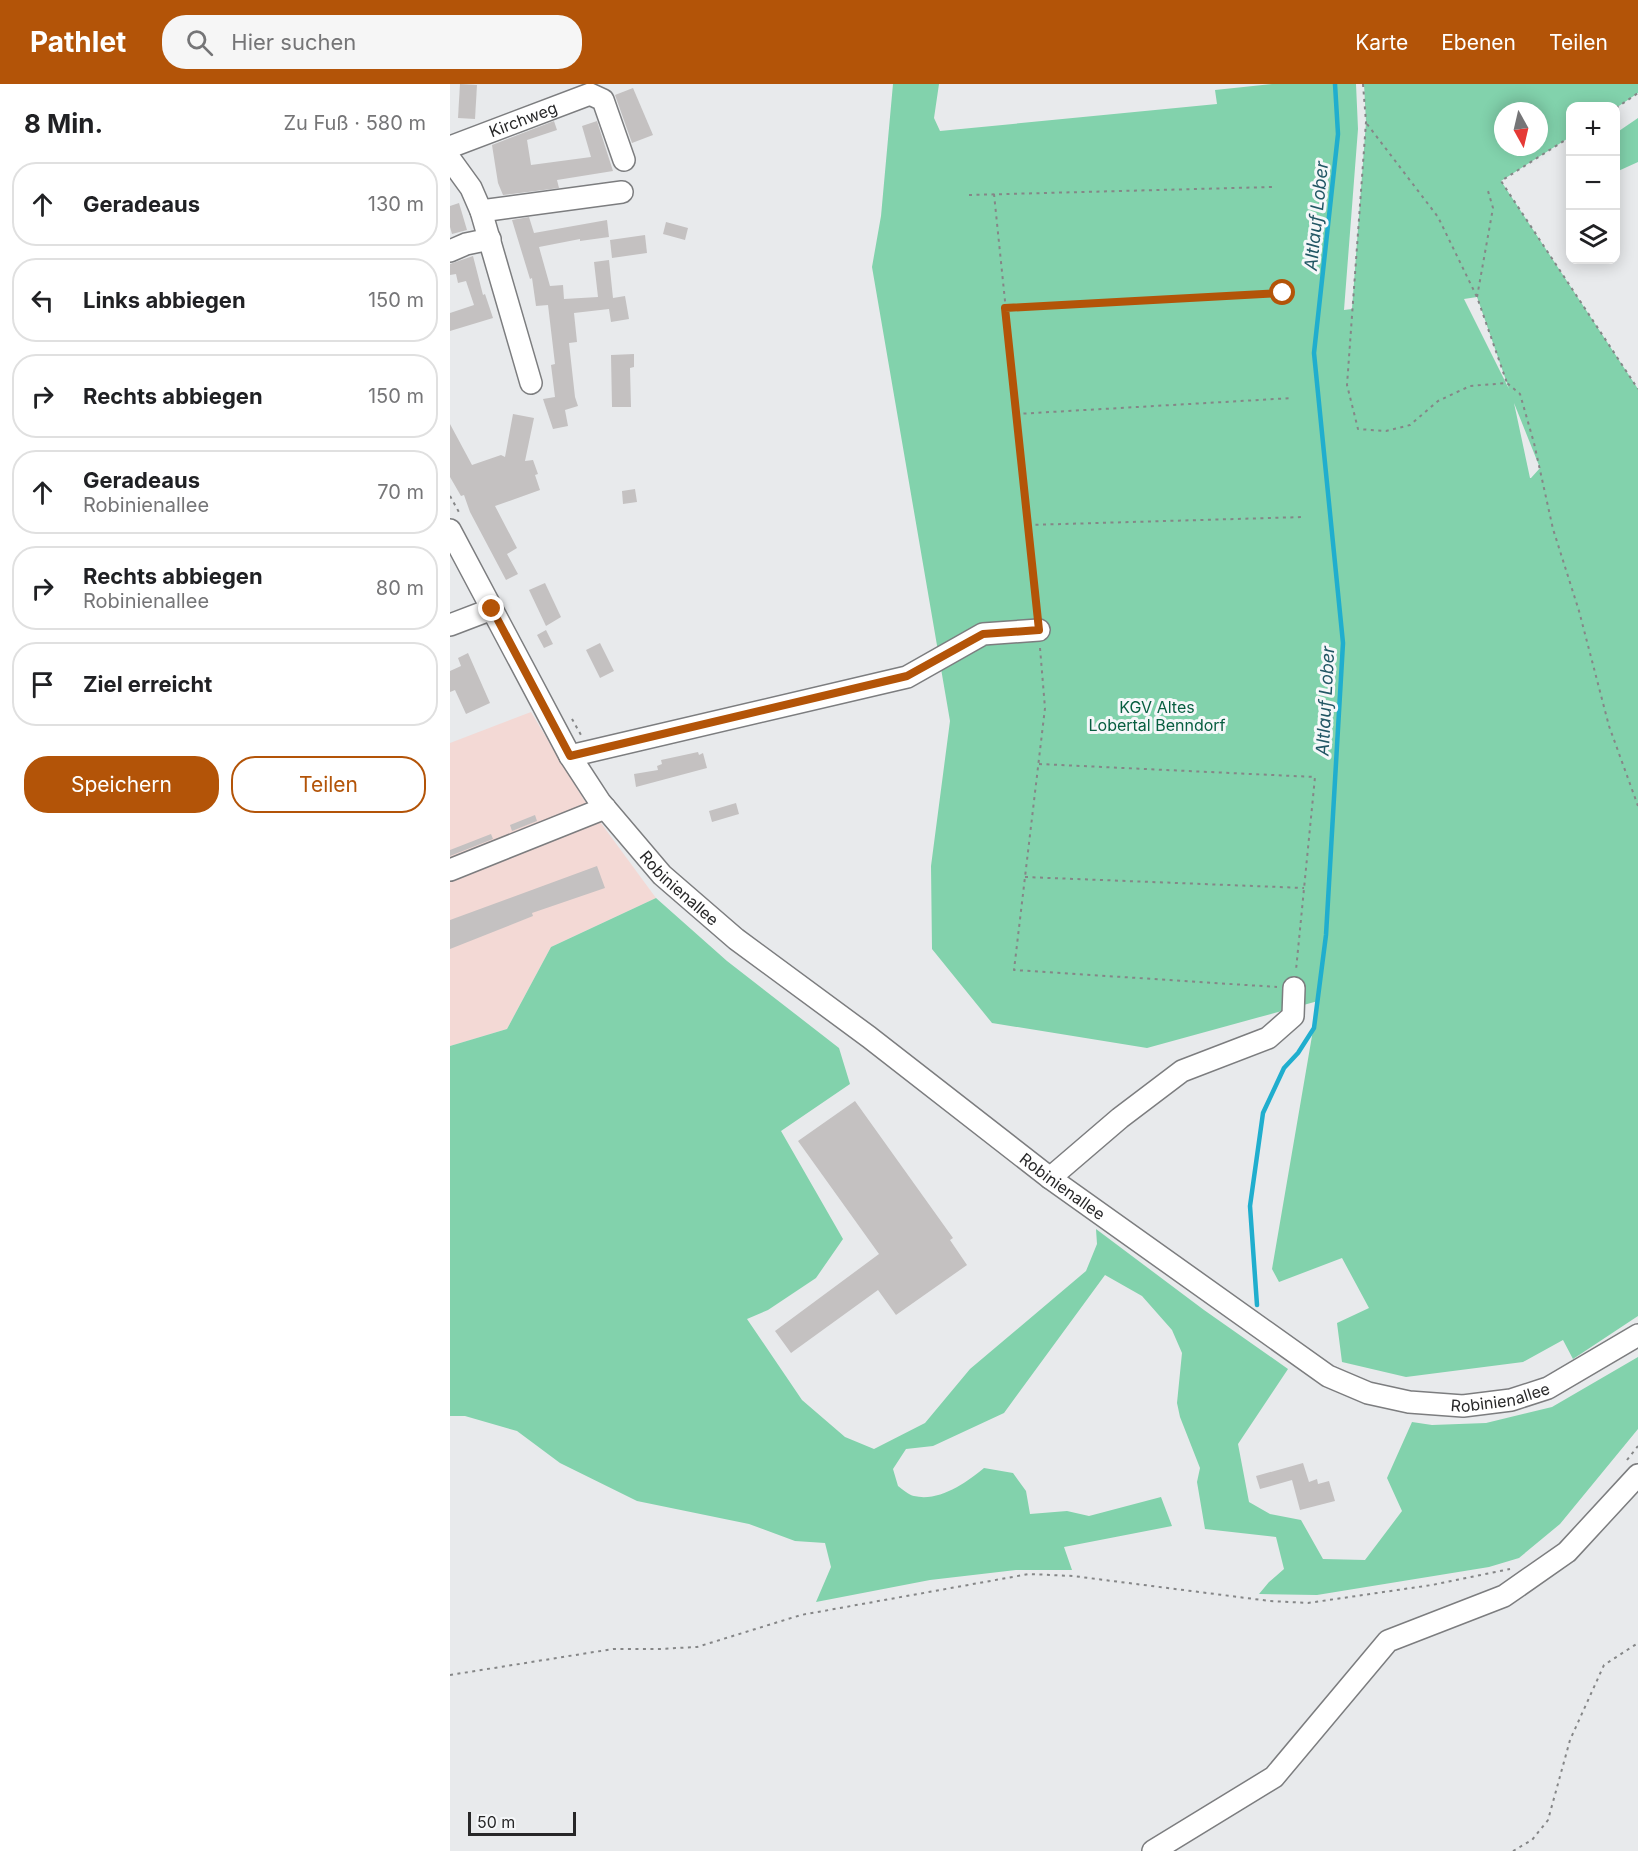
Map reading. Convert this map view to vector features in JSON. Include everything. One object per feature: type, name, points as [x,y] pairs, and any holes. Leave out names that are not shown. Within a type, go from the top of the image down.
[{"type":"street","name":"Kirchweg","points":[[450,147],[590,94],[603,100],[624,160]]},
{"type":"street","points":[[450,159],[471,188],[481,211],[531,383]]},
{"type":"street","points":[[481,211],[622,192]]},
{"type":"street","points":[[450,251],[465,244],[490,238]]},
{"type":"street","name":"Robinienallee","points":[[450,530],[570,756],[605,808],[662,875],[736,939],[868,1037],[1050,1178],[1328,1376],[1368,1393],[1409,1402],[1463,1406],[1511,1400],[1548,1388],[1638,1335]]},
{"type":"street","points":[[450,625],[492,609]]},
{"type":"street","points":[[570,756],[907,676],[983,634],[1039,630]]},
{"type":"street","points":[[450,870],[605,808]]},
{"type":"street","points":[[1050,1178],[1120,1118],[1182,1071],[1268,1038],[1293,1016],[1294,988]]},
{"type":"street","points":[[1153,1851],[1274,1777],[1388,1641],[1504,1596],[1567,1552],[1638,1475]]},
{"type":"path","points":[[1363,84],[1366,122],[1347,385],[1358,429],[1386,431],[1410,425],[1438,400],[1470,386],[1507,382]]},
{"type":"path","points":[[1620,105],[1638,93]]},
{"type":"path","points":[[1366,122],[1438,217],[1477,297],[1507,382],[1520,394],[1534,443],[1553,529],[1579,611],[1609,726],[1638,806]]},
{"type":"path","points":[[1566,139],[1501,181],[1638,389]]},
{"type":"path","points":[[969,195],[1272,187]]},
{"type":"path","points":[[1477,297],[1493,208],[1488,191]]},
{"type":"path","points":[[994,194],[1046,708],[1039,764],[1025,877],[1014,970],[1294,988],[1315,777],[1039,764]]},
{"type":"path","points":[[1005,308],[1283,293]]},
{"type":"path","points":[[1016,414],[1293,398]]},
{"type":"path","points":[[1028,525],[1304,517]]},
{"type":"path","points":[[1025,877],[1304,888]]},
{"type":"path","points":[[450,1675],[614,1649],[697,1647],[801,1615],[1029,1574],[1073,1576],[1270,1601],[1308,1603],[1432,1585],[1512,1569]]},
{"type":"path","points":[[1513,1851],[1532,1840],[1548,1820],[1570,1740],[1604,1665],[1638,1643]]},
{"type":"shaded area","points":[[531,712],[584,800],[656,898],[551,947],[507,1029],[450,1046],[450,743]]},
{"type":"green space","name":"KGV Altes Lobertal Benndorf","points":[[893,84],[939,84],[934,118],[940,131],[1217,104],[1215,90],[1272,84],[1356,84],[1358,129],[1344,310],[1352,309],[1366,122],[1364,84],[1638,84],[1638,93],[1620,105],[1620,102],[1566,102],[1566,140],[1548,151],[1548,102],[1494,102],[1494,156],[1540,156],[1501,181],[1638,389],[1638,1316],[1573,1359],[1563,1340],[1523,1362],[1406,1377],[1342,1362],[1337,1323],[1369,1308],[1342,1258],[1279,1282],[1272,1269],[1318,1001],[1147,1048],[992,1023],[932,949],[931,866],[950,721],[872,267],[881,216]],"holes":[[[1477,297],[1509,389],[1464,299]],[[1514,403],[1540,468],[1531,478],[1530,478]]]},
{"type":"green space","points":[[1638,118],[1638,162],[1620,170],[1620,156],[1620,130]]},
{"type":"green space","points":[[656,898],[727,961],[839,1048],[850,1084],[781,1131],[843,1239],[816,1278],[768,1310],[747,1319],[802,1400],[845,1437],[874,1449],[925,1423],[970,1369],[1086,1271],[1097,1244],[1096,1229],[1204,1310],[1288,1369],[1238,1444],[1249,1502],[1270,1514],[1301,1520],[1323,1559],[1365,1560],[1402,1511],[1387,1478],[1412,1422],[1432,1425],[1486,1423],[1552,1407],[1638,1357],[1638,1429],[1560,1524],[1519,1558],[1489,1567],[1317,1595],[1259,1594],[1284,1569],[1276,1537],[1205,1529],[1197,1482],[1200,1468],[1180,1417],[1177,1403],[1182,1353],[1172,1330],[1142,1296],[1105,1275],[1004,1413],[933,1446],[906,1449],[893,1469],[898,1486],[912,1495],[923,1497],[952,1490],[984,1468],[1013,1473],[1026,1491],[1030,1514],[1067,1511],[1089,1516],[1161,1497],[1172,1526],[1064,1547],[1072,1570],[1016,1570],[930,1580],[816,1602],[831,1567],[825,1543],[795,1541],[749,1524],[637,1501],[560,1463],[517,1431],[465,1416],[450,1416],[450,1046],[507,1029],[551,947]]},
{"type":"building","points":[[460,84],[477,85],[475,119],[458,118]]},
{"type":"building","points":[[633,88],[653,135],[632,143],[615,95]]},
{"type":"building","points":[[554,121],[557,130],[527,140],[531,165],[591,157],[582,126],[597,121],[613,171],[557,180],[559,188],[503,195],[498,183],[492,145]]},
{"type":"building","points":[[459,203],[467,230],[452,234],[450,206]]},
{"type":"building","points":[[529,217],[534,233],[607,220],[609,237],[580,241],[580,239],[539,247],[550,286],[563,285],[564,299],[598,297],[594,262],[609,260],[613,298],[625,296],[629,319],[611,322],[609,309],[574,313],[577,342],[569,343],[578,406],[565,410],[568,426],[553,429],[543,399],[555,397],[551,365],[555,364],[548,305],[536,306],[532,278],[530,279],[512,220]]},
{"type":"building","points":[[666,222],[688,228],[685,240],[663,234]]},
{"type":"building","points":[[645,235],[647,253],[612,258],[610,240]]},
{"type":"building","points":[[473,256],[483,295],[485,294],[493,318],[450,331],[450,313],[474,305],[466,281],[458,283],[456,274],[450,275],[450,264]]},
{"type":"building","points":[[634,354],[634,367],[630,368],[631,407],[612,407],[611,355]]},
{"type":"building","points":[[513,414],[534,418],[525,461],[533,460],[540,490],[495,506],[517,548],[507,554],[518,574],[506,580],[470,512],[464,495],[461,496],[450,477],[450,424],[472,465],[501,455],[505,457]]},
{"type":"building","points":[[635,489],[637,502],[623,504],[622,491]]},
{"type":"building","points":[[545,583],[561,617],[546,626],[529,590]]},
{"type":"building","points":[[546,630],[553,644],[544,648],[537,635]]},
{"type":"building","points":[[600,643],[614,671],[600,678],[586,650]]},
{"type":"building","points":[[468,653],[490,703],[466,714],[455,690],[450,692],[450,671],[461,666],[458,658]]},
{"type":"building","points":[[698,752],[699,755],[703,753],[707,768],[636,787],[634,774],[658,770],[657,766],[662,764],[661,760]]},
{"type":"building","points":[[736,803],[739,814],[712,822],[709,811]]},
{"type":"building","points":[[535,815],[537,821],[512,831],[510,825]]},
{"type":"building","points":[[491,834],[493,839],[450,856],[450,850]]},
{"type":"building","points":[[597,866],[605,888],[532,913],[533,916],[450,949],[450,920]]},
{"type":"building","points":[[855,1101],[953,1238],[950,1240],[967,1265],[896,1315],[878,1290],[791,1353],[775,1331],[879,1254],[798,1141]]},
{"type":"building","points":[[1303,1463],[1309,1482],[1317,1479],[1318,1484],[1329,1481],[1335,1501],[1300,1510],[1292,1480],[1260,1489],[1256,1476]]},
{"type":"waterway","name":"Altlauf Lober","points":[[1257,1305],[1250,1206],[1263,1113],[1284,1068],[1298,1053],[1314,1028],[1326,935],[1343,643],[1314,353],[1338,134],[1335,84]]},
{"type":"route","points":[[492,609],[570,756],[907,676],[983,634],[1039,630],[1005,308],[1283,293]]}]
